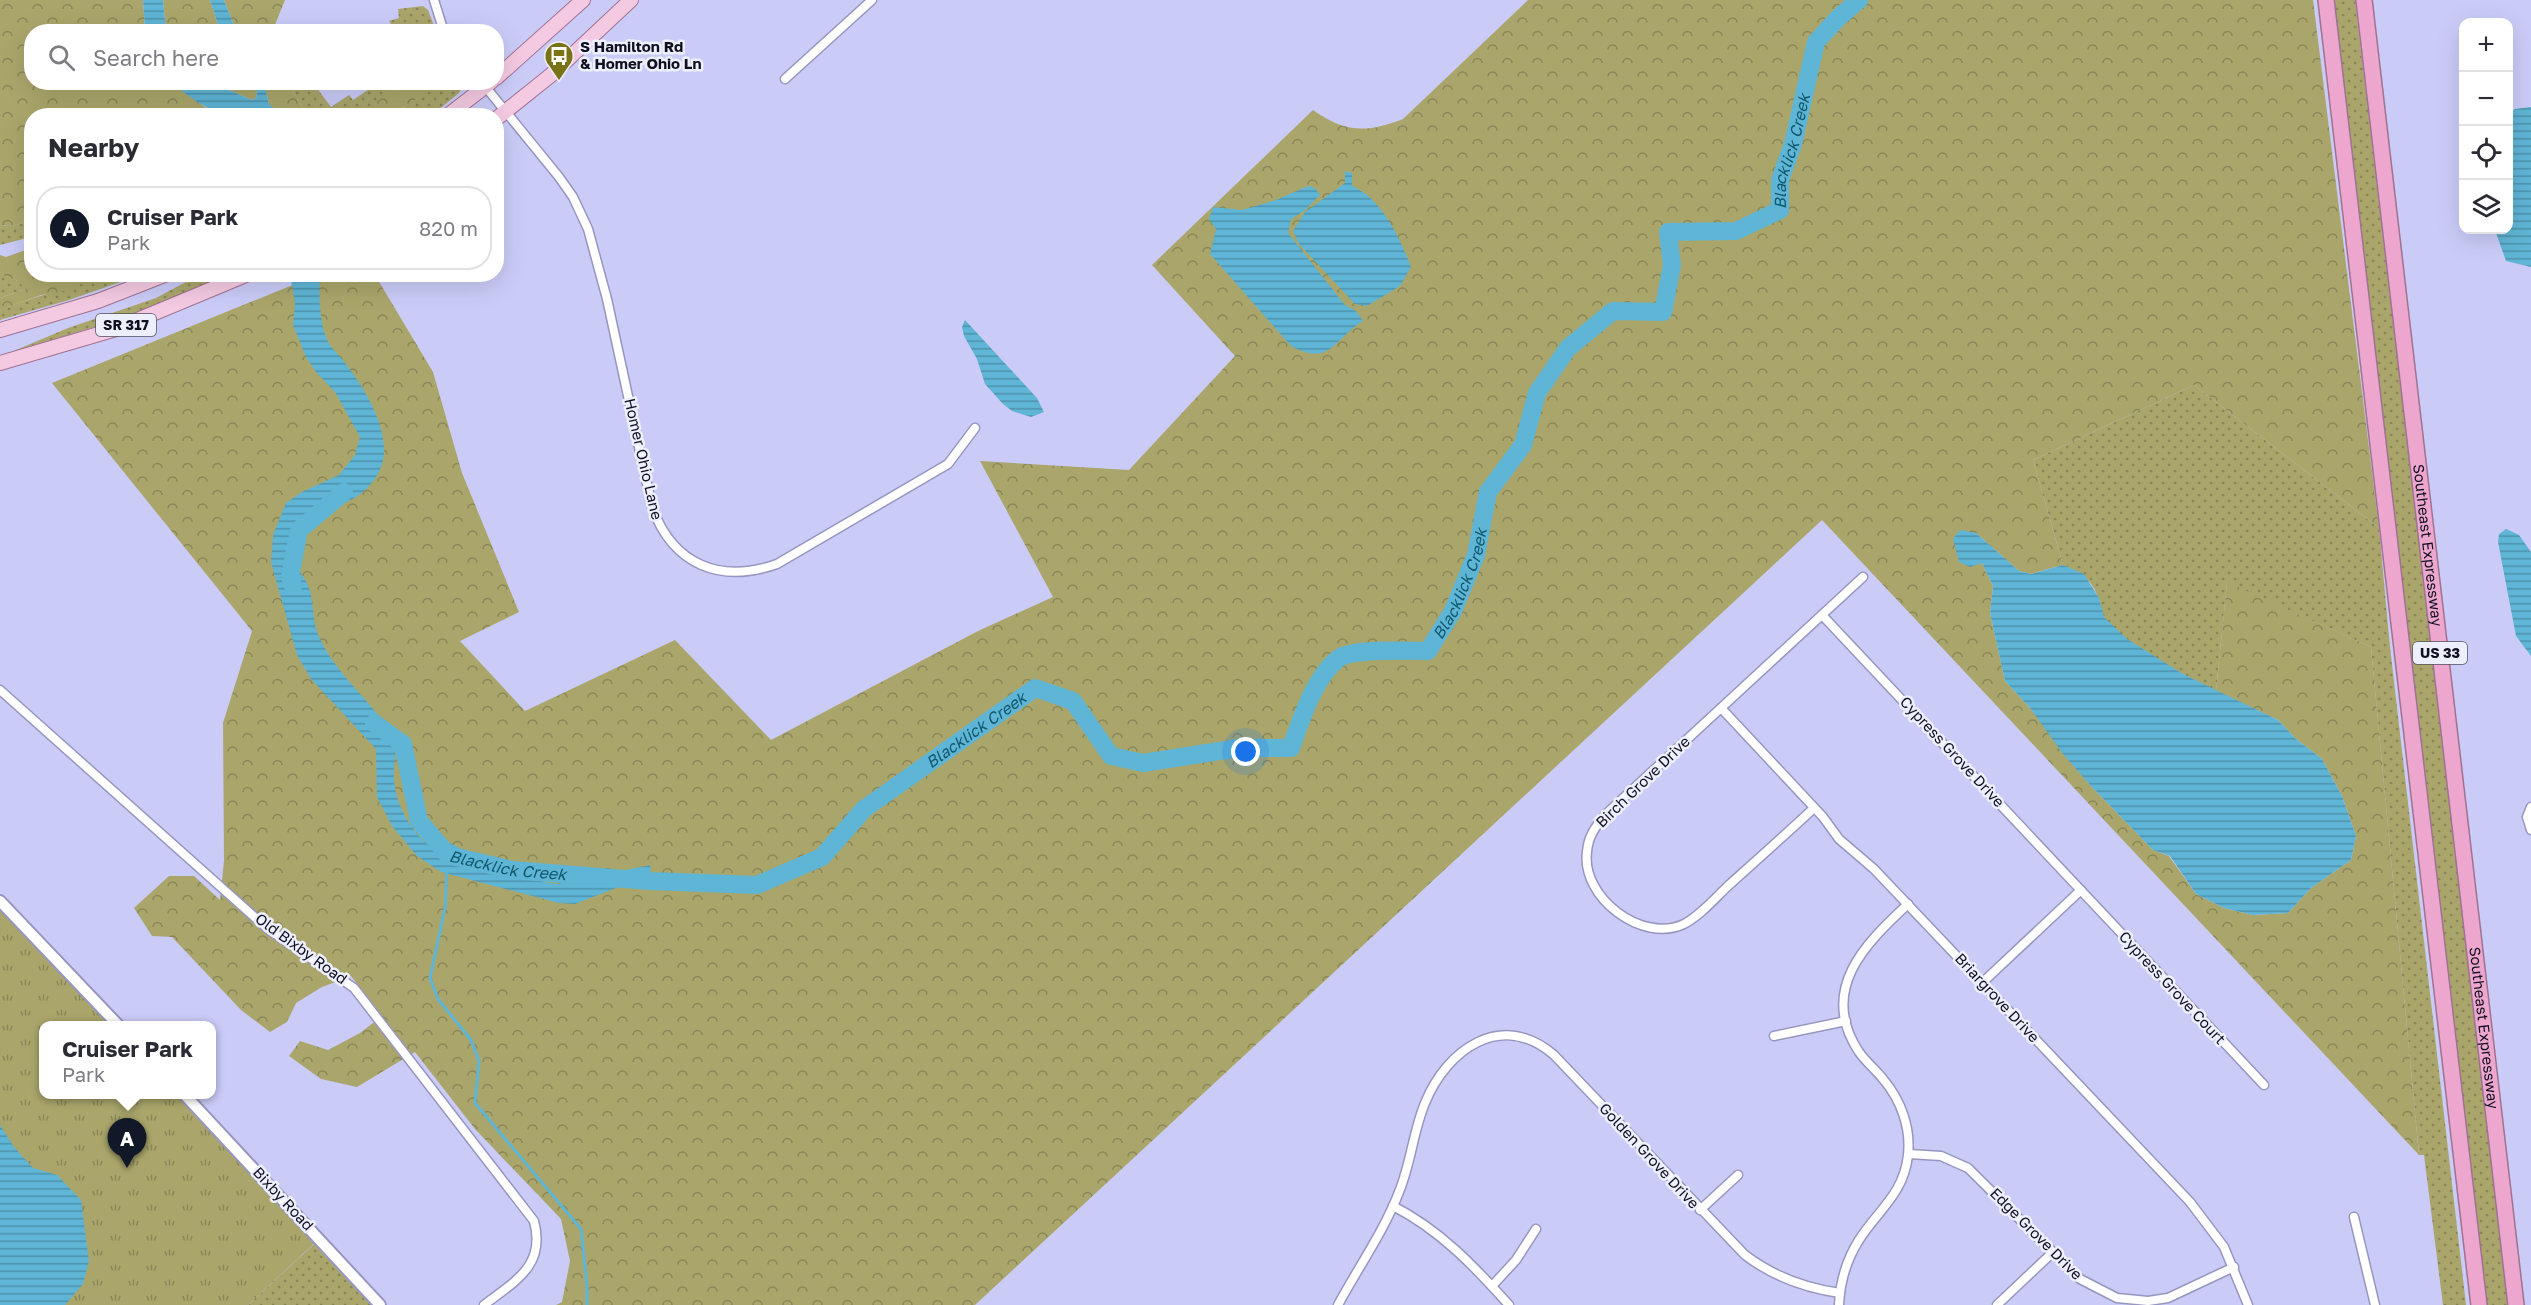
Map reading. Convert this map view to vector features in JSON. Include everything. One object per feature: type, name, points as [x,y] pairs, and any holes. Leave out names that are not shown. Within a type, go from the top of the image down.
[{"type":"highway","name":"US 33","points":[[2326,0],[2479,1305]]},
{"type":"highway","name":"Southeast Expressway","points":[[2364,0],[2516,1305]]},
{"type":"main road","points":[[504,71],[583,0]]},
{"type":"main road","points":[[504,113],[631,0]]},
{"type":"main road","points":[[457,108],[479,90]]},
{"type":"main road","name":"SR 317","points":[[0,330],[98,300],[146,282]]},
{"type":"main road","name":"SR 317","points":[[0,363],[116,328],[229,282]]},
{"type":"street","points":[[434,0],[442,24]]},
{"type":"street","points":[[785,80],[872,0]]},
{"type":"street","name":"Homer Ohio Lane","points":[[489,90],[497,108]]},
{"type":"street","name":"Homer Ohio Lane","points":[[504,119],[559,177],[573,197],[588,228],[607,299],[652,507],[664,535],[686,557],[705,567],[733,572],[756,571],[777,564],[948,464],[975,428]]},
{"type":"street","name":"Birch Grove Drive","points":[[1814,808],[1697,915],[1672,928],[1643,927],[1629,921],[1613,907],[1593,882],[1588,869],[1586,854],[1592,833],[1605,815],[1863,577]]},
{"type":"street","name":"Cypress Grove Drive","points":[[1822,615],[2081,890]]},
{"type":"street","name":"Old Bixby Road","points":[[0,690],[268,928],[339,975],[367,1004],[534,1221],[538,1246],[528,1269],[520,1278],[484,1305]]},
{"type":"street","name":"Briargrove Drive","points":[[1721,708],[1814,808],[1839,839],[1874,869],[1908,904],[2190,1202],[2207,1222],[2234,1267],[2248,1305]]},
{"type":"street","points":[[2531,807],[2527,817],[2531,830]]},
{"type":"street","points":[[1983,982],[2081,890]]},
{"type":"street","name":"Cypress Grove Court","points":[[2081,890],[2264,1085]]},
{"type":"street","points":[[0,901],[114,1021]]},
{"type":"street","points":[[1839,1305],[1840,1293],[1858,1241],[1899,1189],[1909,1154],[1906,1125],[1901,1106],[1890,1088],[1859,1053],[1846,1022],[1847,984],[1856,958],[1872,938],[1908,904]]},
{"type":"street","points":[[1774,1036],[1846,1022]]},
{"type":"street","name":"Golden Grove Drive","points":[[1393,1206],[1407,1168],[1416,1127],[1426,1100],[1446,1070],[1462,1052],[1482,1039],[1502,1034],[1525,1037],[1543,1045],[1734,1246],[1774,1275],[1813,1288],[1840,1293]]},
{"type":"street","name":"Bixby Road","points":[[188,1099],[380,1305]]},
{"type":"street","name":"Edge Grove Drive","points":[[1909,1154],[1941,1156],[1968,1168],[1986,1183],[2052,1253],[2092,1287],[2131,1303],[2168,1298],[2234,1267]]},
{"type":"street","points":[[1700,1210],[1738,1175]]},
{"type":"street","points":[[1338,1305],[1393,1206],[1441,1236],[1509,1305]]},
{"type":"street","points":[[2354,1217],[2375,1305]]},
{"type":"street","points":[[1492,1286],[1516,1260],[1536,1229]]},
{"type":"street","points":[[1997,1305],[2052,1253]]},
{"type":"green space","points":[[0,0],[143,0],[145,24],[24,24],[24,90],[182,90],[206,108],[24,108],[24,222],[14,226],[0,225]]},
{"type":"green space","points":[[163,0],[210,0],[218,24],[165,24]]},
{"type":"green space","points":[[224,0],[285,0],[275,24],[233,24]]},
{"type":"green space","points":[[1528,0],[2313,0],[2379,528],[2194,385],[2033,460],[2063,565],[2031,574],[2019,571],[1976,533],[1982,563],[1993,586],[1990,613],[2005,681],[2030,708],[2089,784],[2153,850],[2169,856],[2196,894],[2224,908],[2253,915],[2288,913],[2311,888],[2351,860],[2356,836],[2342,796],[2322,759],[2296,739],[2278,720],[2216,691],[2227,582],[2371,647],[2419,1155],[1822,520],[975,1305],[556,1305],[562,1302],[570,1261],[561,1219],[475,1129],[415,1052],[357,1087],[321,1079],[289,1056],[300,1041],[328,1050],[360,1033],[382,1016],[351,976],[322,987],[296,1003],[287,1022],[270,1032],[241,1010],[172,937],[152,936],[134,908],[169,876],[194,876],[220,900],[224,861],[223,723],[252,631],[52,383],[300,282],[379,282],[433,372],[462,473],[519,612],[460,641],[525,711],[675,640],[771,740],[978,631],[1053,597],[980,461],[1129,470],[1235,356],[1152,265],[1313,110],[1336,123],[1356,128],[1378,127],[1403,119]]},
{"type":"green space","points":[[2333,0],[2355,0],[2509,1305],[2486,1305]]},
{"type":"green space","points":[[423,6],[428,10],[433,24],[391,24],[389,21],[399,18],[398,9]]},
{"type":"green space","points":[[229,90],[256,90],[256,98],[252,100]]},
{"type":"green space","points":[[266,90],[292,90],[303,108],[273,108],[269,104]]},
{"type":"green space","points":[[292,90],[318,90],[331,107],[349,95],[353,100],[368,90],[396,90],[368,108],[303,108]]},
{"type":"green space","points":[[396,90],[432,90],[402,108],[366,108]]},
{"type":"green space","points":[[432,90],[461,90],[441,108],[403,108]]},
{"type":"green space","points":[[24,222],[24,239],[0,245],[0,225],[14,226]]},
{"type":"green space","points":[[24,251],[24,282],[86,282],[0,310],[0,298],[26,289],[16,280],[0,274],[0,255],[6,257]]},
{"type":"green space","points":[[3,273],[26,286],[26,289],[0,298],[0,274]]},
{"type":"green space","points":[[121,282],[0,320],[0,310],[78,284]]},
{"type":"green space","points":[[186,282],[214,282],[131,316],[9,353],[68,328],[156,298]]},
{"type":"green space","points":[[2194,385],[2379,528],[2390,647],[2466,1305],[2443,1305],[2424,1155],[2419,1155],[2371,647],[2227,583],[2216,691],[2155,659],[2125,638],[2104,617],[2096,592],[2089,582],[2081,574],[2063,565],[2033,460]]},
{"type":"green space","points":[[0,901],[115,1021],[39,1021],[39,1099],[188,1099],[320,1238],[248,1305],[0,1305]]},
{"type":"green space","points":[[314,1244],[371,1305],[248,1305]]},
{"type":"water","points":[[143,0],[163,0],[165,24],[145,24]]},
{"type":"water","points":[[210,0],[224,0],[233,24],[218,24]]},
{"type":"water","points":[[181,90],[229,90],[252,100],[256,98],[256,90],[266,90],[269,104],[273,108],[208,108]]},
{"type":"water","points":[[2531,107],[2531,267],[2506,261],[2496,234],[2513,234],[2513,110]]},
{"type":"water","points":[[1345,171],[1352,173],[1352,186],[1372,200],[1389,220],[1411,267],[1400,286],[1367,306],[1355,304],[1299,244],[1293,231],[1305,212],[1345,183]]},
{"type":"water","points":[[1308,186],[1315,188],[1320,195],[1304,211],[1291,219],[1288,233],[1345,305],[1356,311],[1363,321],[1332,348],[1315,354],[1291,346],[1210,254],[1216,229],[1209,219],[1213,207],[1242,210],[1276,200]]},
{"type":"water","points":[[291,282],[320,282],[321,314],[326,337],[370,401],[383,436],[384,457],[373,482],[360,494],[344,503],[304,518],[293,532],[289,550],[293,561],[307,582],[312,599],[315,627],[324,646],[341,672],[380,718],[392,736],[395,748],[395,787],[408,821],[425,842],[439,846],[442,839],[499,868],[544,882],[557,884],[650,865],[653,888],[621,886],[575,904],[559,903],[441,872],[417,856],[392,826],[377,797],[376,749],[311,679],[297,655],[271,562],[273,535],[286,503],[302,492],[339,475],[355,455],[360,437],[335,392],[316,372],[306,357],[293,325],[295,303]]},
{"type":"water","points":[[965,320],[1037,398],[1044,412],[1031,417],[1012,411],[985,384],[977,359],[964,336],[962,327]]},
{"type":"water","points":[[2506,529],[2519,535],[2531,552],[2531,656],[2516,636],[2498,542],[2499,534]]},
{"type":"water","points":[[1960,530],[1976,533],[2019,571],[2031,574],[2063,565],[2084,574],[2099,598],[2104,617],[2127,639],[2183,674],[2278,720],[2296,739],[2322,759],[2342,796],[2356,836],[2351,860],[2311,888],[2288,913],[2253,915],[2224,908],[2196,894],[2170,856],[2153,850],[2089,784],[2063,754],[2030,708],[2005,681],[1990,613],[1993,586],[1982,563],[1970,567],[1959,562],[1953,539]]},
{"type":"water","points":[[0,1125],[14,1147],[33,1168],[57,1175],[81,1200],[89,1261],[83,1284],[65,1305],[0,1305]]},
{"type":"waterway","name":"Blacklick Creek","points":[[374,723],[403,744],[419,821],[448,855],[512,870],[650,881],[757,885],[822,857],[864,809],[1035,688],[1073,701],[1111,756],[1143,763],[1239,748],[1291,748],[1315,687],[1330,666],[1339,658],[1369,651],[1428,651],[1453,611],[1476,555],[1488,492],[1523,445],[1537,393],[1568,348],[1613,311],[1663,312],[1672,265],[1668,232],[1736,231],[1780,210],[1780,180],[1793,144],[1816,42],[1859,0]]},
{"type":"waterway","name":"Blacklick Creek","points":[[293,586],[290,577],[299,530],[344,492]]},
{"type":"waterway","points":[[447,871],[445,908],[430,978],[438,999],[471,1040],[479,1061],[475,1103],[581,1229],[587,1305]]},
{"type":"place","name":"S Hamilton Rd & Homer Ohio Ln","points":[[559,82]]},
{"type":"place","name":"Cruiser Park","points":[[127,1168]]}]
